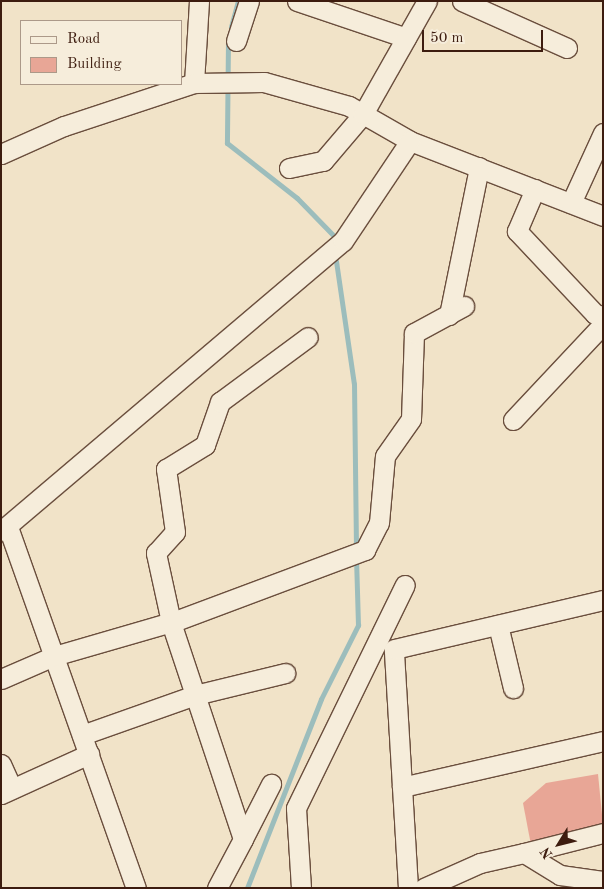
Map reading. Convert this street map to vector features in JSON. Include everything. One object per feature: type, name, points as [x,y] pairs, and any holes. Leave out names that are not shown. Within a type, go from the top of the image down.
[{"type":"street","points":[[194,83],[199,1]]},
{"type":"street","points":[[236,41],[249,1]]},
{"type":"street","points":[[297,1],[406,38]]},
{"type":"street","points":[[289,168],[322,161],[363,114],[427,1]]},
{"type":"street","points":[[462,1],[567,48]]},
{"type":"street","points":[[1,154],[64,126],[194,83],[229,79],[264,82],[363,114],[410,141],[603,216]]},
{"type":"street","points":[[571,203],[603,133]]},
{"type":"street","points":[[136,888],[54,656],[5,529],[89,453],[343,240],[410,141]]},
{"type":"street","points":[[1,679],[54,656],[171,622],[356,554],[371,544],[378,523],[385,456],[411,419],[414,333],[456,311],[478,167]]},
{"type":"street","points":[[535,189],[517,231],[595,314],[603,316]]},
{"type":"street","points":[[513,420],[603,324]]},
{"type":"street","points":[[243,839],[171,622],[156,553],[175,532],[166,469],[205,445],[220,402],[308,337]]},
{"type":"street","points":[[301,888],[296,808],[404,585]]},
{"type":"street","points":[[408,888],[394,649],[498,624],[602,605]]},
{"type":"street","points":[[498,624],[513,688]]},
{"type":"street","points":[[82,735],[195,695],[285,673]]},
{"type":"street","points":[[402,787],[603,741]]},
{"type":"street","points":[[1,764],[7,792],[89,754]]},
{"type":"street","points":[[217,888],[271,784]]},
{"type":"street","points":[[424,888],[480,863],[524,854],[603,833]]},
{"type":"street","points":[[524,854],[560,875],[603,881]]},
{"type":"building","points":[[598,774],[603,825],[531,845],[523,803],[546,783]]},
{"type":"waterway","points":[[231,27],[238,1]]},
{"type":"waterway","points":[[228,41],[227,143],[297,198],[333,235]]},
{"type":"waterway","points":[[336,261],[354,384],[356,549]]},
{"type":"waterway","points":[[247,888],[321,699],[358,625],[356,558]]}]
